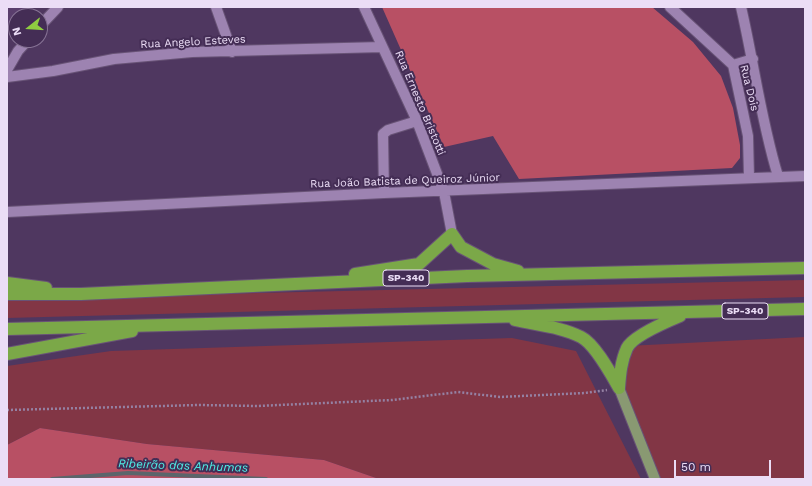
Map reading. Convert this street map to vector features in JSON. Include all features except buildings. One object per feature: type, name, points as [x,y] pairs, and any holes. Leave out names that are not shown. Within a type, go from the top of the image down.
[{"type":"highway","points":[[321,282],[378,270],[419,264],[452,234],[461,247],[494,264],[535,275]]},
{"type":"highway","name":"SP-340","points":[[7,294],[81,294],[321,282],[805,268]]},
{"type":"highway","points":[[7,283],[81,294]]},
{"type":"highway","name":"SP-340","points":[[7,329],[805,309]]},
{"type":"highway","points":[[619,388],[620,369],[628,346],[649,330],[685,313]]},
{"type":"highway","points":[[494,316],[558,330],[582,337],[602,359],[619,388]]},
{"type":"highway","points":[[7,354],[171,324]]},
{"type":"main road","points":[[619,388],[655,479]]},
{"type":"street","points":[[48,18],[58,7]]},
{"type":"street","points":[[216,7],[232,52]]},
{"type":"street","name":"Rua Ernesto Bristotti","points":[[364,7],[417,121],[444,192],[452,234]]},
{"type":"street","name":"Rua Dois","points":[[670,7],[733,65],[748,136],[750,177]]},
{"type":"street","points":[[741,7],[753,59],[767,140],[778,176]]},
{"type":"street","name":"Rua Angelo Esteves","points":[[7,77],[53,71],[114,59],[192,52],[382,47]]},
{"type":"street","points":[[7,70],[21,48]]},
{"type":"street","points":[[733,65],[753,59]]},
{"type":"street","points":[[384,193],[383,134],[388,130],[417,121]]},
{"type":"street","name":"Rua João Batista de Queiroz Júnior","points":[[7,212],[384,193],[444,192],[750,177],[805,176]]},
{"type":"path","points":[[7,410],[199,405],[257,406],[392,400],[458,392],[500,397],[585,393],[619,388]]},
{"type":"shaded area","points":[[7,7],[27,7],[8,8],[7,30]]},
{"type":"shaded area","points":[[382,7],[652,7],[693,42],[721,76],[733,108],[740,145],[740,158],[732,168],[519,179],[493,136],[444,147]]},
{"type":"shaded area","points":[[805,280],[805,297],[7,318],[7,299]]},
{"type":"shaded area","points":[[805,337],[805,479],[655,479],[619,388],[627,346]]},
{"type":"shaded area","points":[[512,338],[576,351],[641,479],[379,479],[324,460],[147,444],[40,428],[7,445],[7,366],[111,351]]},
{"type":"shaded area","points":[[40,428],[147,444],[324,460],[379,479],[7,479],[7,445]]},
{"type":"waterway","name":"Ribeirão das Anhumas","points":[[52,479],[128,473],[266,479]]}]
